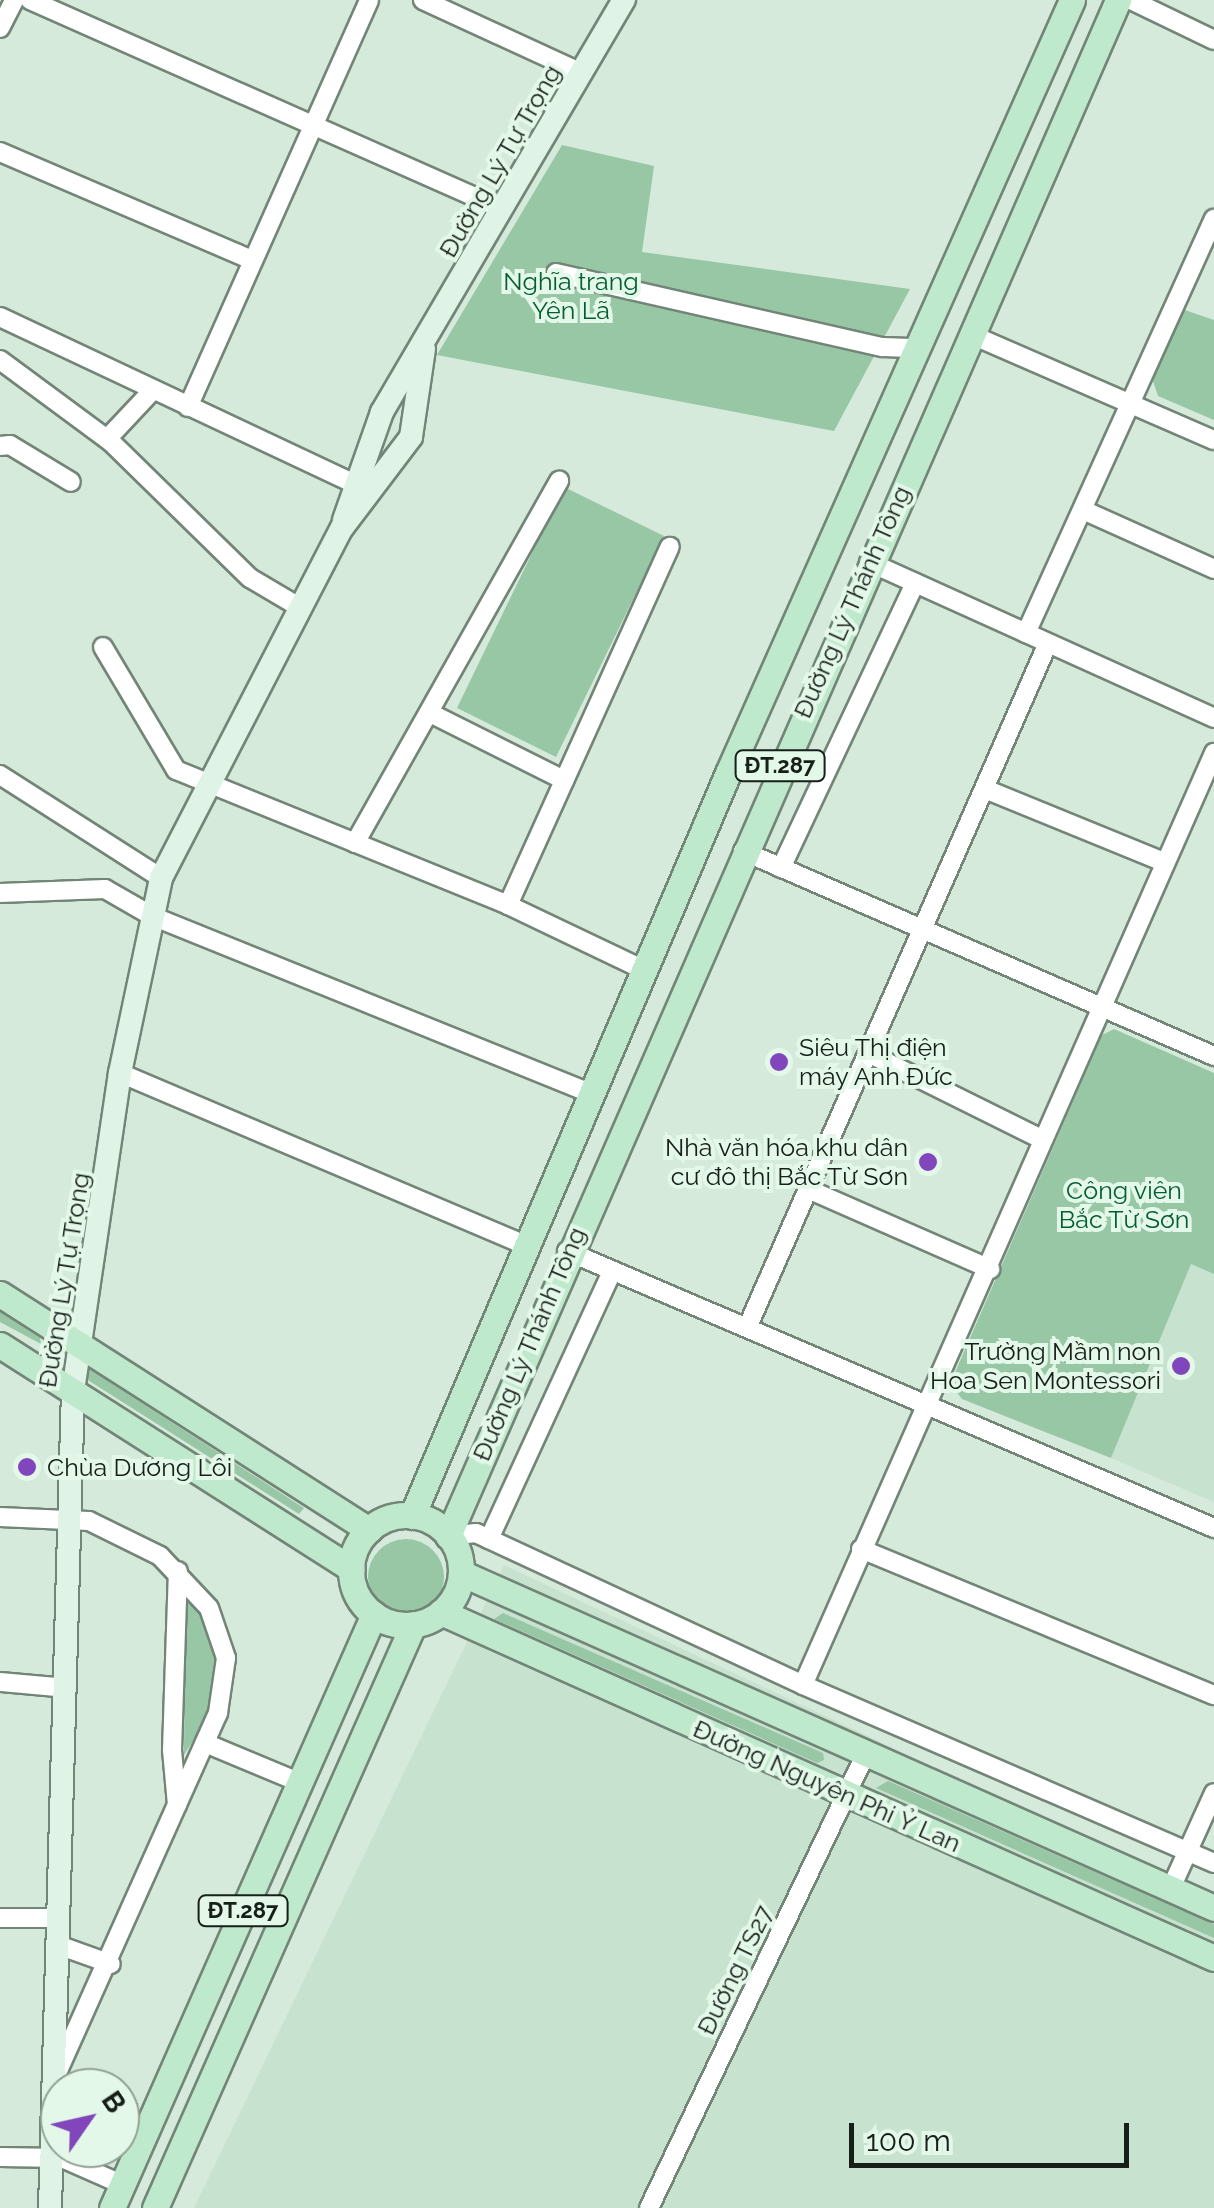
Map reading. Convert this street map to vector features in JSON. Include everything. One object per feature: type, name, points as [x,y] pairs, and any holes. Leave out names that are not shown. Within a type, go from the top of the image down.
[{"type":"main road","name":"Đường Lý Tự Trọng","points":[[342,528],[352,483],[382,412],[424,349],[624,0]]},
{"type":"main road","name":"Đường Lý Thánh Tông","points":[[412,1516],[590,1092],[1072,0]]},
{"type":"main road","name":"Đường Lý Thánh Tông","points":[[448,1536],[658,1042],[1118,0]]},
{"type":"main road","name":"Đường Lý Tự Trọng","points":[[56,2068],[68,1518],[76,1344],[96,1266],[120,1073],[152,916],[161,878],[209,779],[342,528],[411,437],[424,349]]},
{"type":"main road","points":[[619,1026],[658,1042]]},
{"type":"main road","points":[[0,1294],[370,1530]]},
{"type":"main road","points":[[0,1345],[352,1569]]},
{"type":"main road","points":[[412,1516],[448,1536],[461,1572],[441,1612],[412,1625],[374,1614],[356,1593],[352,1569],[370,1530],[412,1516]]},
{"type":"main road","name":"Đường Nguyên Phi Ỷ Lan","points":[[461,1572],[1214,1908]]},
{"type":"main road","name":"Đường Nguyên Phi Ỷ Lan","points":[[441,1612],[1214,1958]]},
{"type":"main road","name":"ĐT.287","points":[[117,2196],[374,1614]]},
{"type":"main road","name":"ĐT.287","points":[[156,2208],[412,1625]]},
{"type":"main road","name":"Đường Lý Tự Trọng","points":[[50,2208],[51,2168]]},
{"type":"street","points":[[0,28],[14,0]]},
{"type":"street","points":[[30,0],[502,210]]},
{"type":"street","points":[[188,407],[369,0]]},
{"type":"street","points":[[424,0],[582,73]]},
{"type":"street","points":[[1130,0],[1214,40]]},
{"type":"street","points":[[0,152],[252,260]]},
{"type":"street","points":[[1026,633],[1134,406],[1214,219]]},
{"type":"street","points":[[556,272],[883,347],[917,348]]},
{"type":"street","points":[[0,318],[352,483]]},
{"type":"street","points":[[970,334],[1214,440]]},
{"type":"street","points":[[0,360],[107,439],[250,578],[300,608]]},
{"type":"street","points":[[107,439],[153,390]]},
{"type":"street","points":[[0,446],[10,445],[71,482]]},
{"type":"street","points":[[356,843],[432,714],[559,481]]},
{"type":"street","points":[[1084,510],[1214,569]]},
{"type":"street","points":[[508,905],[670,547]]},
{"type":"street","points":[[869,562],[1048,643],[1212,710]]},
{"type":"street","points":[[781,868],[914,583]]},
{"type":"street","points":[[746,1328],[1048,643]]},
{"type":"street","points":[[102,647],[168,762],[508,905],[644,970]]},
{"type":"street","points":[[432,714],[564,780]]},
{"type":"street","points":[[803,1685],[990,1269],[1042,1139],[1214,753]]},
{"type":"street","points":[[0,775],[161,878]]},
{"type":"street","points":[[985,789],[1164,862]]},
{"type":"street","points":[[743,850],[922,932],[1214,1056]]},
{"type":"street","points":[[0,892],[105,889],[152,916],[590,1092]]},
{"type":"street","points":[[870,1054],[1042,1139]]},
{"type":"street","points":[[120,1073],[528,1246]]},
{"type":"street","points":[[810,1190],[990,1269]]},
{"type":"street","points":[[567,1251],[1214,1528]]},
{"type":"street","points":[[489,1539],[612,1271]]},
{"type":"street","points":[[0,1518],[68,1518],[110,1528],[178,1571],[209,1608],[226,1658],[224,1694],[205,1743],[111,1964],[60,2068]]},
{"type":"street","points":[[448,1536],[476,1533],[803,1685],[1214,1862]]},
{"type":"street","points":[[861,1549],[1214,1695]]},
{"type":"street","points":[[178,1571],[172,1750],[178,1806]]},
{"type":"street","points":[[0,1682],[66,1688]]},
{"type":"street","points":[[205,1743],[301,1783]]},
{"type":"street","name":"Đường TS27","points":[[649,2208],[866,1753]]},
{"type":"street","points":[[1171,1888],[1214,1793]]},
{"type":"street","points":[[0,1918],[59,1918]]},
{"type":"street","points":[[58,1945],[111,1964]]},
{"type":"street","points":[[0,2156],[40,2157]]},
{"type":"street","points":[[70,2168],[117,2196]]},
{"type":"shaded area","name":"Trường Mầm non Hoa Sen Montessori","points":[[1191,1264],[1214,1274],[1214,1502],[1111,1458]]},
{"type":"shaded area","points":[[504,1565],[1214,1899],[1214,2208],[194,2208]]},
{"type":"green space","name":"Nghĩa trang Yên Lã","points":[[562,145],[654,166],[642,252],[910,289],[834,431],[437,355]]},
{"type":"green space","points":[[1179,308],[1214,320],[1214,420],[1158,396],[1152,378]]},
{"type":"green space","points":[[564,487],[664,536],[556,757],[457,708]]},
{"type":"green space","name":"Công viên Bắc Từ Sơn","points":[[1114,1029],[1214,1073],[1214,1274],[1191,1264],[1111,1458],[962,1399],[950,1384],[1102,1035]]},
{"type":"green space","points":[[0,1312],[40,1338],[41,1344],[0,1322]]},
{"type":"green space","points":[[87,1368],[304,1508],[299,1514],[83,1377]]},
{"type":"green space","points":[[406,1539],[433,1550],[444,1577],[433,1604],[406,1615],[379,1604],[368,1577],[379,1550]]},
{"type":"green space","points":[[185,1595],[200,1602],[216,1644],[218,1671],[207,1719],[184,1755]]},
{"type":"green space","points":[[503,1613],[823,1753],[824,1760],[817,1763],[494,1619]]},
{"type":"green space","points":[[888,1781],[1214,1924],[1214,1938],[876,1788]]},
{"type":"place","name":"Siêu Thị điện máy Anh Đức","points":[[779,1062]]},
{"type":"place","name":"Nhà văn hóa khu dân cư đô thị Bắc Từ Sơn","points":[[928,1162]]},
{"type":"place","name":"Trường Mầm non Hoa Sen Montessori","points":[[1181,1366]]},
{"type":"place","name":"Chùa Dương Lôi","points":[[27,1467]]}]
